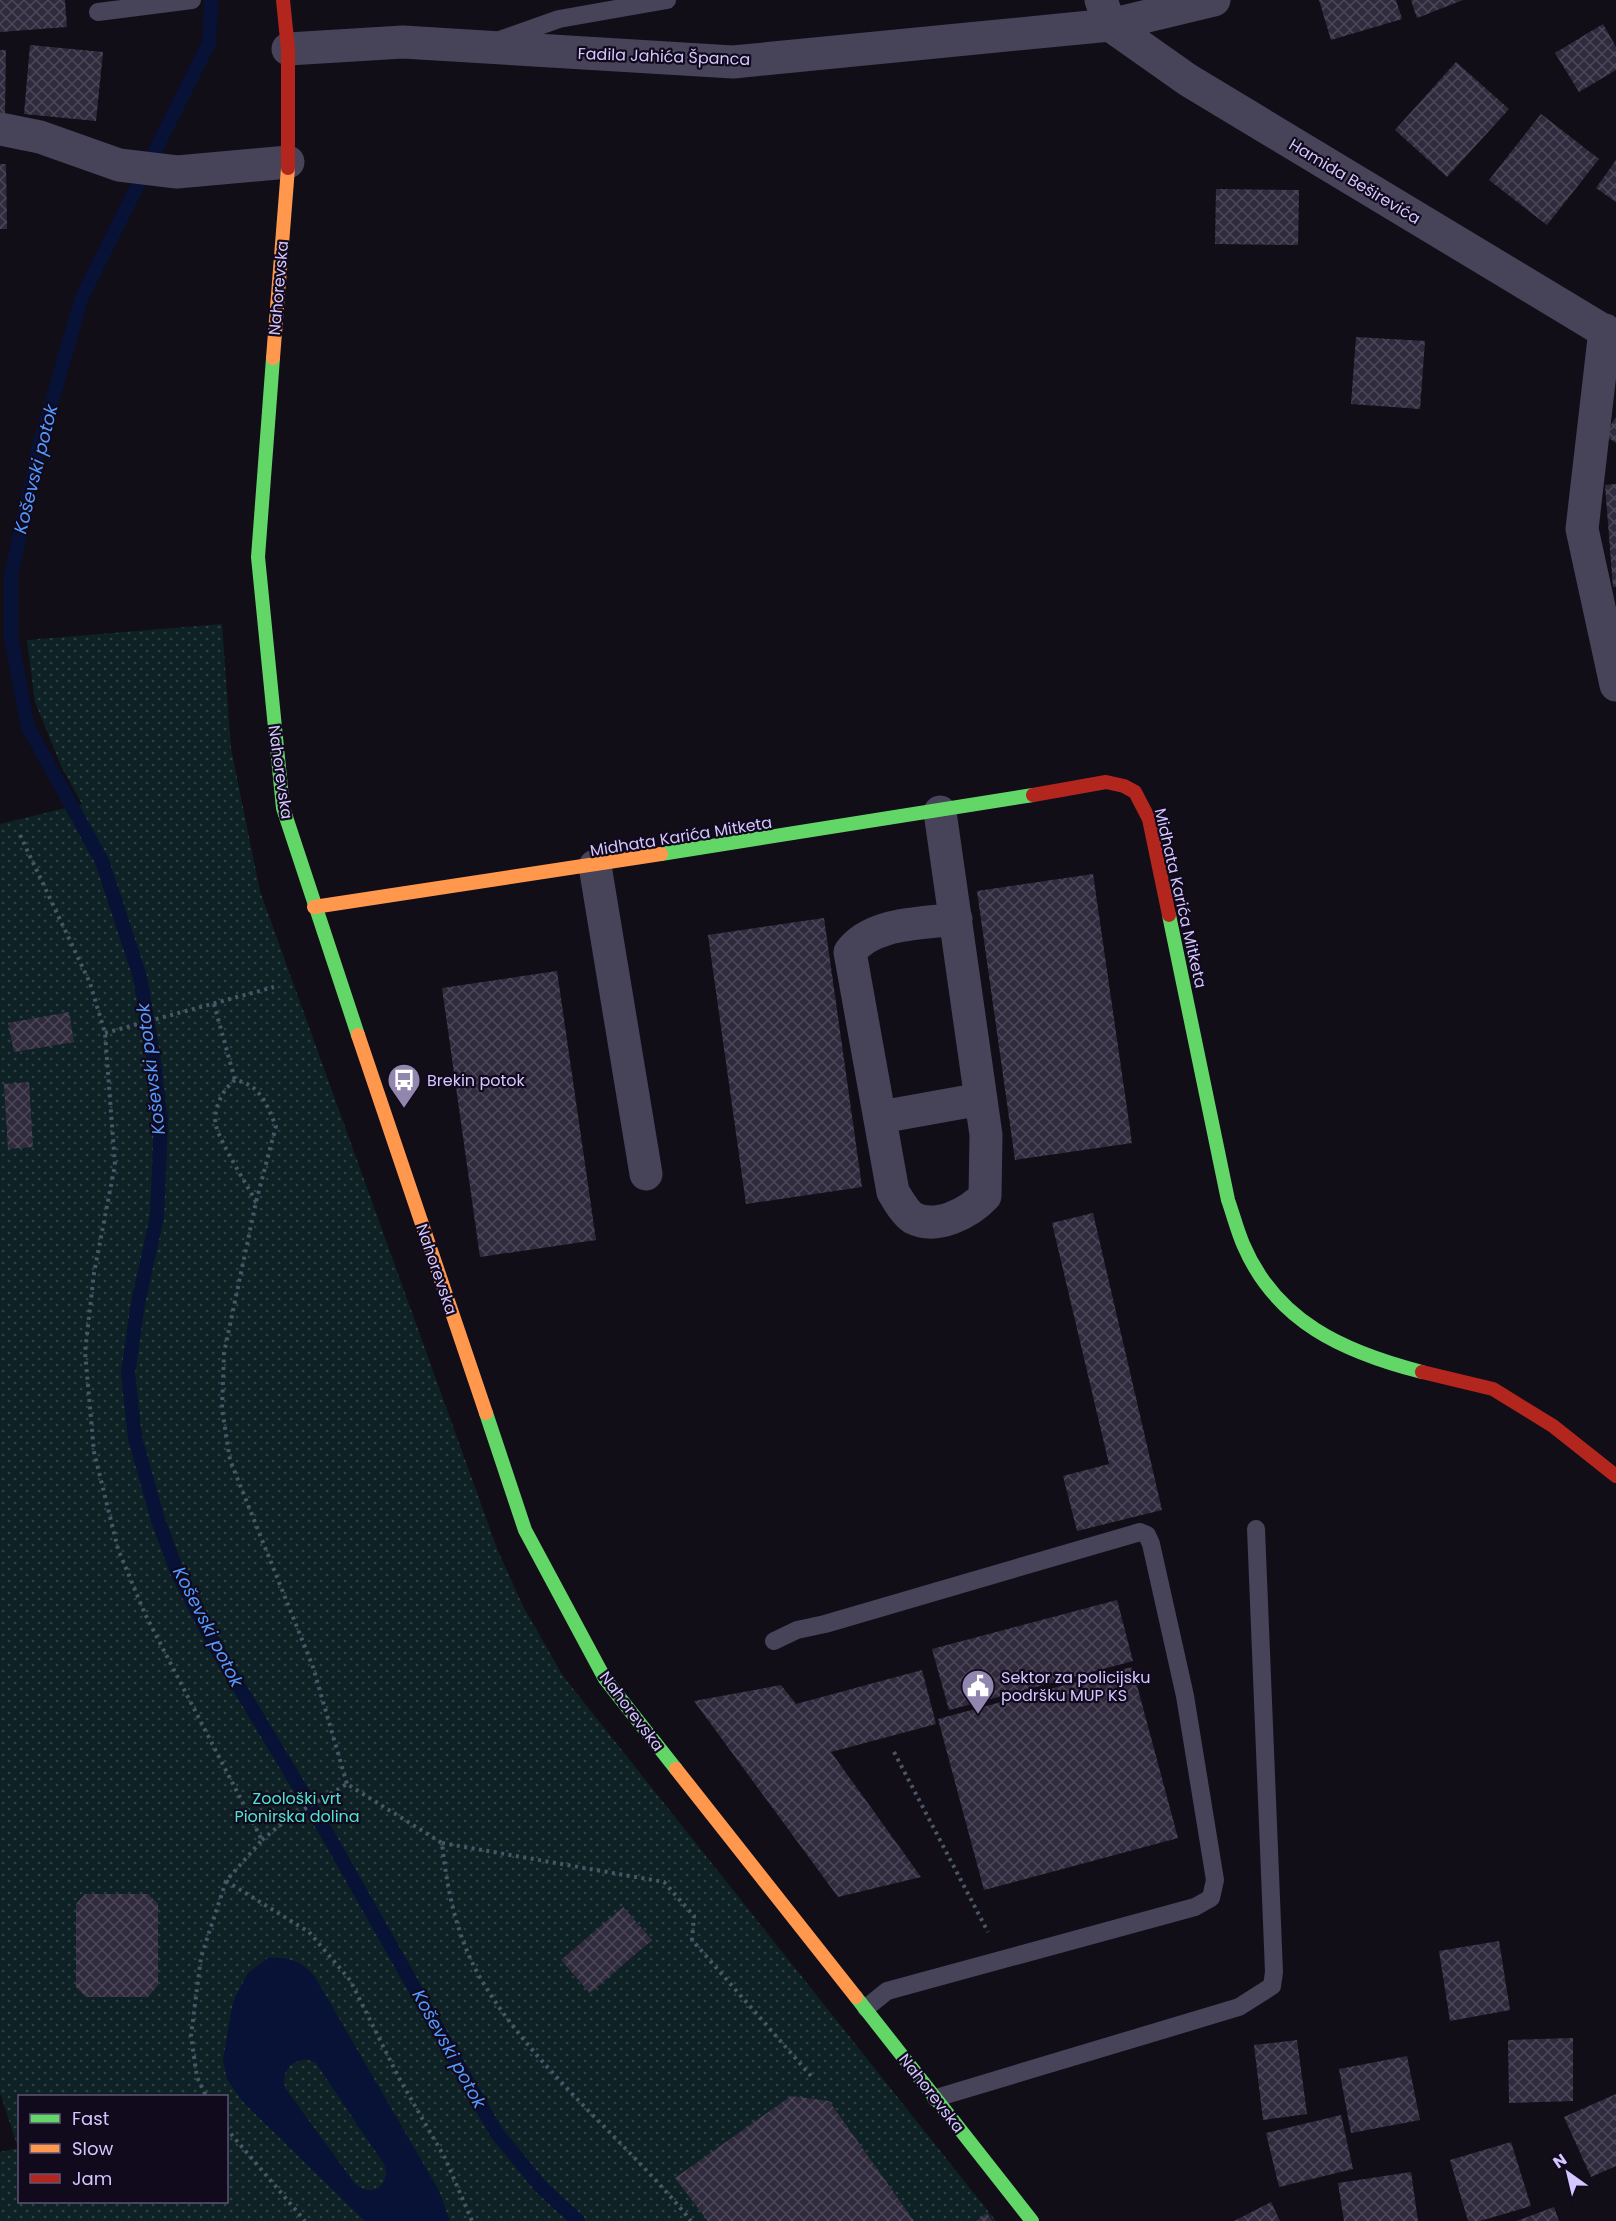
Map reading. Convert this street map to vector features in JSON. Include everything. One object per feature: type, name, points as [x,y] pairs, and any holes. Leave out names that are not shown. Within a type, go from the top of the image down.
[{"type":"street","name":"Nahorevska","points":[[283,0],[288,49],[288,162],[258,557],[283,808],[314,907],[525,1530],[605,1679],[1032,2221]]},
{"type":"street","name":"Fadila Jahića Španca","points":[[288,49],[402,42],[733,62],[1106,12],[1215,0]]},
{"type":"street","name":"Hamida Beširevića","points":[[1106,12],[1200,87],[1610,334],[1582,529],[1616,685]]},
{"type":"street","points":[[0,129],[39,137],[119,165],[177,172],[288,162]]},
{"type":"street","name":"Midhata Karića Mitketa","points":[[314,907],[595,867],[940,812],[1106,782],[1125,784],[1138,792],[1149,819],[1228,1200],[1243,1245],[1274,1296],[1306,1326],[1375,1360],[1493,1389],[1553,1426],[1616,1476]]},
{"type":"street","points":[[940,812],[956,919],[986,1134],[985,1196],[962,1215],[925,1222],[911,1217],[893,1192],[850,952],[858,942],[880,932],[956,919]]},
{"type":"street","points":[[595,867],[646,1174]]},
{"type":"street","points":[[880,1117],[981,1099]]},
{"type":"lane","points":[[98,12],[192,0]]},
{"type":"lane","points":[[481,46],[559,19],[667,0]]},
{"type":"lane","points":[[936,2098],[1239,2007],[1272,1986],[1274,1972],[1256,1529]]},
{"type":"lane","points":[[774,1641],[809,1627],[1140,1532],[1147,1535],[1185,1696],[1215,1880],[1211,1898],[1195,1906],[887,1991],[866,2008]]},
{"type":"path","points":[[20,835],[90,983],[105,1033],[115,1165],[94,1273],[85,1352],[94,1452],[118,1549],[145,1614],[262,1840]]},
{"type":"path","points":[[105,1033],[274,987]]},
{"type":"path","points":[[214,1004],[235,1080]]},
{"type":"path","points":[[256,1202],[215,1125],[218,1105],[227,1086],[235,1080],[249,1083],[259,1091],[276,1126],[256,1202],[224,1353],[222,1409],[230,1460],[313,1667],[347,1784],[442,1842],[664,1882],[694,1916],[692,1940],[811,2076]]},
{"type":"path","points":[[894,1752],[1003,1959]]},
{"type":"path","points":[[205,2095],[196,2077],[192,2024],[201,1957],[226,1881],[262,1840],[286,1820],[347,1784]]},
{"type":"path","points":[[442,1842],[448,1894],[482,1981],[519,2032],[566,2086],[659,2181],[691,2221]]},
{"type":"path","points":[[226,1881],[309,1932],[350,1980],[399,2078],[445,2158],[472,2221]]},
{"type":"path","points":[[228,2130],[305,2221]]},
{"type":"green space","name":"Zoološki vrt Pionirska dolina","points":[[222,624],[231,748],[260,891],[498,1551],[523,1606],[563,1676],[996,2221],[0,2221],[0,2152],[18,2148],[0,2093],[0,824],[82,804],[62,768],[35,702],[27,640]]},
{"type":"water","points":[[268,1958],[275,1958],[288,1959],[300,1964],[315,1977],[439,2191],[450,2221],[365,2221],[244,2103],[227,2079],[223,2060],[233,2002],[248,1973]],"holes":[[[306,2059],[316,2063],[384,2164],[385,2178],[379,2188],[368,2190],[355,2184],[285,2088],[286,2072],[291,2065]]]},
{"type":"building","points":[[0,0],[65,0],[67,27],[0,32]]},
{"type":"building","points":[[1319,0],[1396,0],[1402,19],[1331,40]]},
{"type":"building","points":[[1411,0],[1463,0],[1417,18]]},
{"type":"building","points":[[1603,24],[1616,47],[1616,70],[1579,92],[1555,53]]},
{"type":"building","points":[[30,45],[103,52],[96,121],[24,114]]},
{"type":"building","points":[[0,50],[6,50],[5,113],[0,113]]},
{"type":"building","points":[[1456,62],[1509,109],[1447,177],[1395,130]]},
{"type":"building","points":[[1541,114],[1599,159],[1547,225],[1489,180]]},
{"type":"building","points":[[1616,160],[1616,202],[1596,188]]},
{"type":"building","points":[[0,164],[6,164],[7,229],[0,229]]},
{"type":"building","points":[[1216,189],[1299,190],[1298,245],[1215,244]]},
{"type":"building","points":[[1356,337],[1425,341],[1420,409],[1351,404]]},
{"type":"building","points":[[1616,417],[1616,443],[1604,435]]},
{"type":"building","points":[[1616,484],[1616,587],[1613,587],[1605,485]]},
{"type":"building","points":[[1093,874],[1132,1143],[1015,1160],[977,891]]},
{"type":"building","points":[[824,918],[862,1187],[746,1204],[708,935]]},
{"type":"building","points":[[557,971],[596,1240],[480,1257],[442,988]]},
{"type":"building","points":[[69,1012],[74,1042],[14,1052],[8,1023]]},
{"type":"building","points":[[29,1082],[33,1147],[8,1149],[4,1084]]},
{"type":"building","points":[[1093,1213],[1162,1510],[1077,1531],[1063,1476],[1109,1464],[1052,1223]]},
{"type":"building","points":[[1117,1600],[1133,1661],[949,1710],[932,1649]]},
{"type":"building","points":[[1132,1667],[1178,1838],[984,1890],[938,1719]]},
{"type":"building","points":[[922,1670],[936,1724],[831,1752],[921,1877],[838,1897],[694,1701],[781,1685],[796,1704]]},
{"type":"building","points":[[85,1894],[148,1894],[158,1904],[158,1985],[148,1997],[86,1997],[76,1987],[76,1904]]},
{"type":"building","points":[[623,1907],[652,1940],[590,1993],[561,1960]]},
{"type":"building","points":[[1499,1941],[1510,2010],[1450,2021],[1439,1951]]},
{"type":"building","points":[[1573,2038],[1573,2101],[1509,2103],[1508,2040]]},
{"type":"building","points":[[1297,2040],[1307,2114],[1263,2120],[1254,2045]]},
{"type":"building","points":[[1407,2056],[1420,2120],[1351,2133],[1339,2069]]},
{"type":"building","points":[[1616,2094],[1616,2166],[1591,2177],[1564,2117]]},
{"type":"building","points":[[791,2096],[829,2101],[914,2221],[708,2221],[675,2178]]},
{"type":"building","points":[[1341,2115],[1353,2169],[1279,2187],[1266,2133]]},
{"type":"building","points":[[1511,2142],[1531,2206],[1480,2221],[1468,2221],[1450,2160]]},
{"type":"building","points":[[1411,2172],[1418,2221],[1344,2221],[1338,2183]]},
{"type":"building","points":[[1271,2202],[1280,2221],[1234,2221]]},
{"type":"building","points":[[1554,2207],[1559,2221],[1517,2221]]},
{"type":"building","points":[[987,2213],[992,2221],[976,2221]]},
{"type":"waterway","name":"Koševski potok","points":[[211,0],[209,43],[82,297],[39,446],[11,576],[11,638],[28,727],[102,861],[140,977],[153,1054],[161,1120],[157,1217],[138,1303],[128,1373],[135,1438],[158,1520],[178,1574],[216,1648],[328,1835],[496,2132],[541,2187],[578,2221]]},
{"type":"traffic: fast","points":[[273,358],[258,557],[283,808],[358,1035]]},
{"type":"traffic: fast","points":[[661,854],[1033,795]]},
{"type":"traffic: fast","points":[[1169,915],[1228,1200],[1243,1244],[1257,1271],[1274,1294],[1294,1314],[1316,1330],[1366,1355],[1422,1372]]},
{"type":"traffic: fast","points":[[486,1413],[525,1530],[605,1679],[676,1769]]},
{"type":"traffic: fast","points":[[856,1997],[1032,2221]]},
{"type":"traffic: slow","points":[[273,358],[288,168]]},
{"type":"traffic: slow","points":[[314,907],[661,854]]},
{"type":"traffic: slow","points":[[358,1035],[486,1413]]},
{"type":"traffic: slow","points":[[676,1769],[856,1997]]},
{"type":"traffic: jam","points":[[283,0],[288,49],[288,168]]},
{"type":"traffic: jam","points":[[1033,795],[1106,782],[1124,786],[1135,792],[1149,819],[1169,915]]},
{"type":"traffic: jam","points":[[1422,1372],[1493,1389],[1553,1426],[1616,1476]]},
{"type":"place","name":"Brekin potok","points":[[404,1109]]},
{"type":"place","name":"Sektor za policijsku podršku MUP KS","points":[[978,1715]]}]
